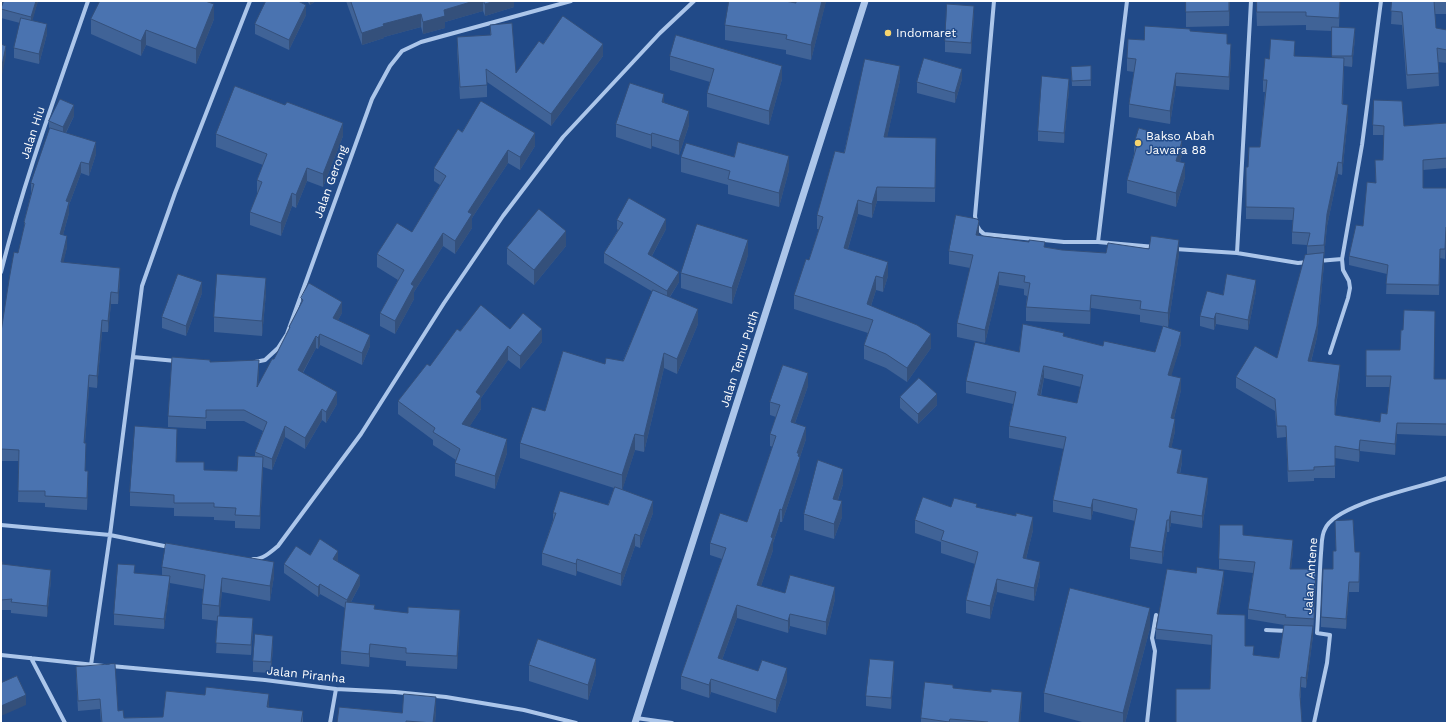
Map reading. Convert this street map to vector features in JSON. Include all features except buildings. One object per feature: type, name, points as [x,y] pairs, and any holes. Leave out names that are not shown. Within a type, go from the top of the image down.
[{"type":"street","name":"Jalan Hiu","points":[[1,272],[11,232],[51,108],[88,1]]},
{"type":"street","points":[[91,665],[110,535],[142,286],[175,193],[250,1]]},
{"type":"street","name":"Jalan Gerong","points":[[250,362],[265,360],[278,348],[287,334],[372,99],[390,66],[402,51],[421,42],[571,1]]},
{"type":"street","points":[[250,558],[256,559],[269,554],[278,546],[361,434],[444,303],[503,216],[563,137],[660,33],[694,1]]},
{"type":"street","name":"Jalan Temu Putih","points":[[635,720],[865,1]]},
{"type":"street","points":[[994,1],[976,208],[976,225],[979,230],[984,234],[1064,242],[1098,242],[1160,248]]},
{"type":"street","points":[[1098,242],[1127,1]]},
{"type":"street","points":[[1237,254],[1251,1]]},
{"type":"street","points":[[1330,354],[1350,288],[1349,281],[1343,270],[1342,259],[1362,144],[1381,1]]},
{"type":"street","points":[[1168,248],[1237,254],[1298,263],[1342,259]]},
{"type":"street","points":[[133,358],[180,362]]},
{"type":"street","name":"Jalan Antene","points":[[1317,633],[1320,562],[1325,527],[1333,518],[1359,505],[1447,478]]},
{"type":"street","points":[[1,525],[110,535],[176,549]]},
{"type":"street","points":[[1147,723],[1155,651],[1152,638],[1156,615]]},
{"type":"street","points":[[1266,630],[1290,632]]},
{"type":"street","points":[[1310,633],[1330,635],[1327,663],[1314,723]]},
{"type":"street","name":"Jalan Piranha","points":[[1,655],[91,665],[265,680],[336,689],[395,692],[446,697],[524,710],[576,723]]},
{"type":"street","points":[[31,658],[65,723]]},
{"type":"street","points":[[330,723],[336,689]]},
{"type":"street","points":[[635,720],[672,723]]},
{"type":"place","name":"Indomaret","points":[[888,33]]},
{"type":"place","name":"Bakso Abah Jawara 88","points":[[1138,143]]}]
